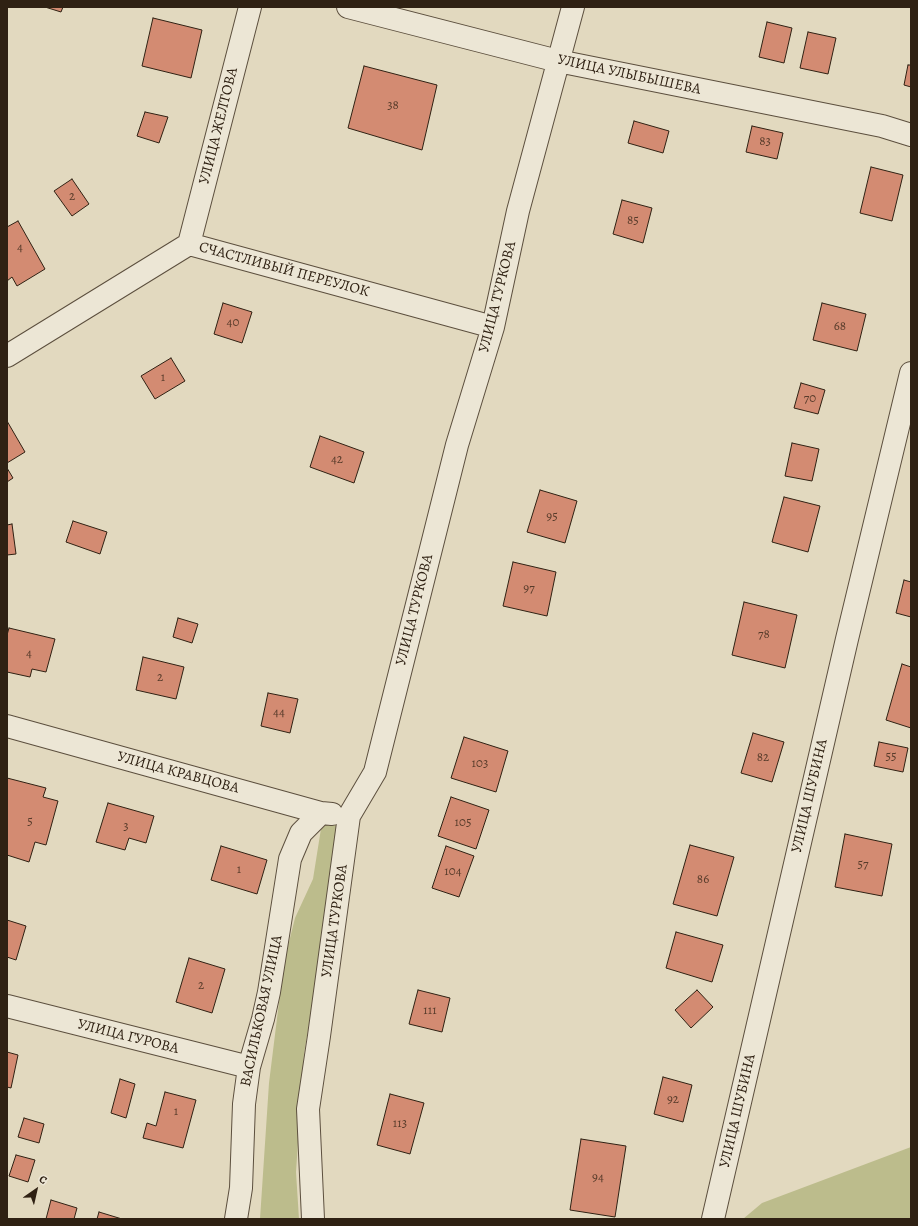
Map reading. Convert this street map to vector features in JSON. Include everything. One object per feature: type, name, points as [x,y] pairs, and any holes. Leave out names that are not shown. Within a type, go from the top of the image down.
[{"type":"street","name":"УЛИЦА ЖЕЛТОВА","points":[[189,244],[250,7]]},
{"type":"street","name":"УЛИЦА УЛЫБЫШЕВА","points":[[348,7],[558,62],[882,126],[911,135]]},
{"type":"street","name":"УЛИЦА ТУРКОВА","points":[[313,1219],[308,1109],[349,816],[375,772],[456,446],[493,327],[518,211],[573,7]]},
{"type":"street","name":"СЧАСТЛИВЫЙ ПЕРЕУЛОК","points":[[7,356],[189,244],[493,327]]},
{"type":"street","name":"УЛИЦА ШУБИНА","points":[[713,1219],[847,638],[911,373]]},
{"type":"street","name":"УЛИЦА КРАВЦОВА","points":[[7,726],[321,813],[349,816]]},
{"type":"street","name":"ВАСИЛЬКОВАЯ УЛИЦА","points":[[236,1219],[241,1188],[244,1104],[249,1067],[269,992],[290,859],[301,833],[321,813]]},
{"type":"street","name":"УЛИЦА ГУРОВА","points":[[7,1006],[249,1067]]},
{"type":"green space","points":[[323,816],[337,826],[318,969],[304,1054],[296,1172],[299,1219],[260,1219],[269,1083],[284,962],[295,918],[313,879]]},
{"type":"green space","points":[[911,1147],[911,1219],[743,1219],[762,1203]]},
{"type":"building","points":[[45,7],[63,7],[61,12]]},
{"type":"building","points":[[153,18],[202,30],[191,78],[142,66]]},
{"type":"building","points":[[767,22],[792,28],[784,63],[759,57]]},
{"type":"building","points":[[808,32],[836,38],[828,74],[800,68]]},
{"type":"building","points":[[908,65],[911,65],[911,87],[904,85]]},
{"type":"building","points":[[364,66],[437,85],[422,150],[348,128]]},
{"type":"building","points":[[145,112],[168,117],[159,143],[137,136]]},
{"type":"building","points":[[634,121],[669,131],[663,153],[628,143]]},
{"type":"building","points":[[752,126],[783,133],[777,159],[746,152]]},
{"type":"building","points":[[871,167],[903,175],[892,221],[860,213]]},
{"type":"building","points":[[72,179],[89,204],[72,216],[54,191]]},
{"type":"building","points":[[622,200],[652,208],[643,243],[613,234]]},
{"type":"building","points":[[18,221],[45,269],[17,286],[12,277],[7,281],[7,227]]},
{"type":"building","points":[[223,303],[252,312],[242,343],[214,334]]},
{"type":"building","points":[[822,303],[866,314],[857,351],[813,340]]},
{"type":"building","points":[[171,358],[185,381],[155,399],[141,376]]},
{"type":"building","points":[[801,383],[825,390],[818,414],[794,408]]},
{"type":"building","points":[[7,421],[25,452],[7,463]]},
{"type":"building","points":[[320,436],[364,452],[354,483],[310,467]]},
{"type":"building","points":[[792,443],[819,449],[812,481],[785,476]]},
{"type":"building","points":[[7,468],[13,478],[7,482]]},
{"type":"building","points":[[540,490],[577,501],[565,543],[527,532]]},
{"type":"building","points":[[784,497],[820,506],[808,552],[772,542]]},
{"type":"building","points":[[73,521],[107,532],[100,554],[66,542]]},
{"type":"building","points":[[12,524],[16,554],[7,555],[7,525]]},
{"type":"building","points":[[513,562],[556,572],[547,616],[503,606]]},
{"type":"building","points":[[904,580],[911,582],[911,617],[896,613]]},
{"type":"building","points":[[744,602],[797,615],[785,668],[732,655]]},
{"type":"building","points":[[178,618],[198,624],[192,643],[173,637]]},
{"type":"building","points":[[9,628],[55,639],[46,672],[32,669],[30,677],[7,672],[7,635]]},
{"type":"building","points":[[143,657],[184,667],[176,699],[136,690]]},
{"type":"building","points":[[902,664],[911,667],[911,728],[886,720]]},
{"type":"building","points":[[268,693],[298,699],[290,733],[261,726]]},
{"type":"building","points":[[753,733],[784,742],[772,782],[741,773]]},
{"type":"building","points":[[464,737],[508,751],[496,792],[451,778]]},
{"type":"building","points":[[879,742],[908,748],[903,772],[874,766]]},
{"type":"building","points":[[7,778],[46,788],[43,797],[58,801],[46,845],[35,842],[29,862],[7,855]]},
{"type":"building","points":[[451,797],[489,810],[476,849],[438,836]]},
{"type":"building","points":[[108,803],[154,816],[146,843],[129,838],[125,850],[96,842]]},
{"type":"building","points":[[845,834],[892,844],[882,896],[835,887]]},
{"type":"building","points":[[690,845],[734,857],[717,916],[673,904]]},
{"type":"building","points":[[221,846],[267,860],[257,894],[211,880]]},
{"type":"building","points":[[446,846],[474,856],[459,897],[432,888]]},
{"type":"building","points":[[7,920],[26,926],[16,960],[7,957]]},
{"type":"building","points":[[676,932],[723,945],[712,982],[666,968]]},
{"type":"building","points":[[189,958],[225,969],[212,1013],[176,1002]]},
{"type":"building","points":[[418,990],[450,998],[442,1032],[409,1024]]},
{"type":"building","points":[[697,990],[713,1007],[691,1028],[675,1010]]},
{"type":"building","points":[[7,1052],[18,1055],[11,1088],[7,1087]]},
{"type":"building","points":[[663,1077],[692,1085],[683,1122],[654,1114]]},
{"type":"building","points":[[120,1079],[135,1084],[126,1118],[111,1113]]},
{"type":"building","points":[[165,1092],[196,1100],[183,1148],[143,1138],[147,1123],[156,1126]]},
{"type":"building","points":[[390,1094],[424,1103],[410,1154],[377,1145]]},
{"type":"building","points":[[24,1118],[44,1124],[39,1143],[18,1137]]},
{"type":"building","points":[[581,1139],[626,1146],[615,1217],[570,1210]]},
{"type":"building","points":[[16,1155],[35,1160],[28,1182],[9,1176]]},
{"type":"building","points":[[51,1200],[77,1208],[74,1219],[46,1219]]},
{"type":"building","points":[[99,1212],[122,1219],[97,1219]]}]
